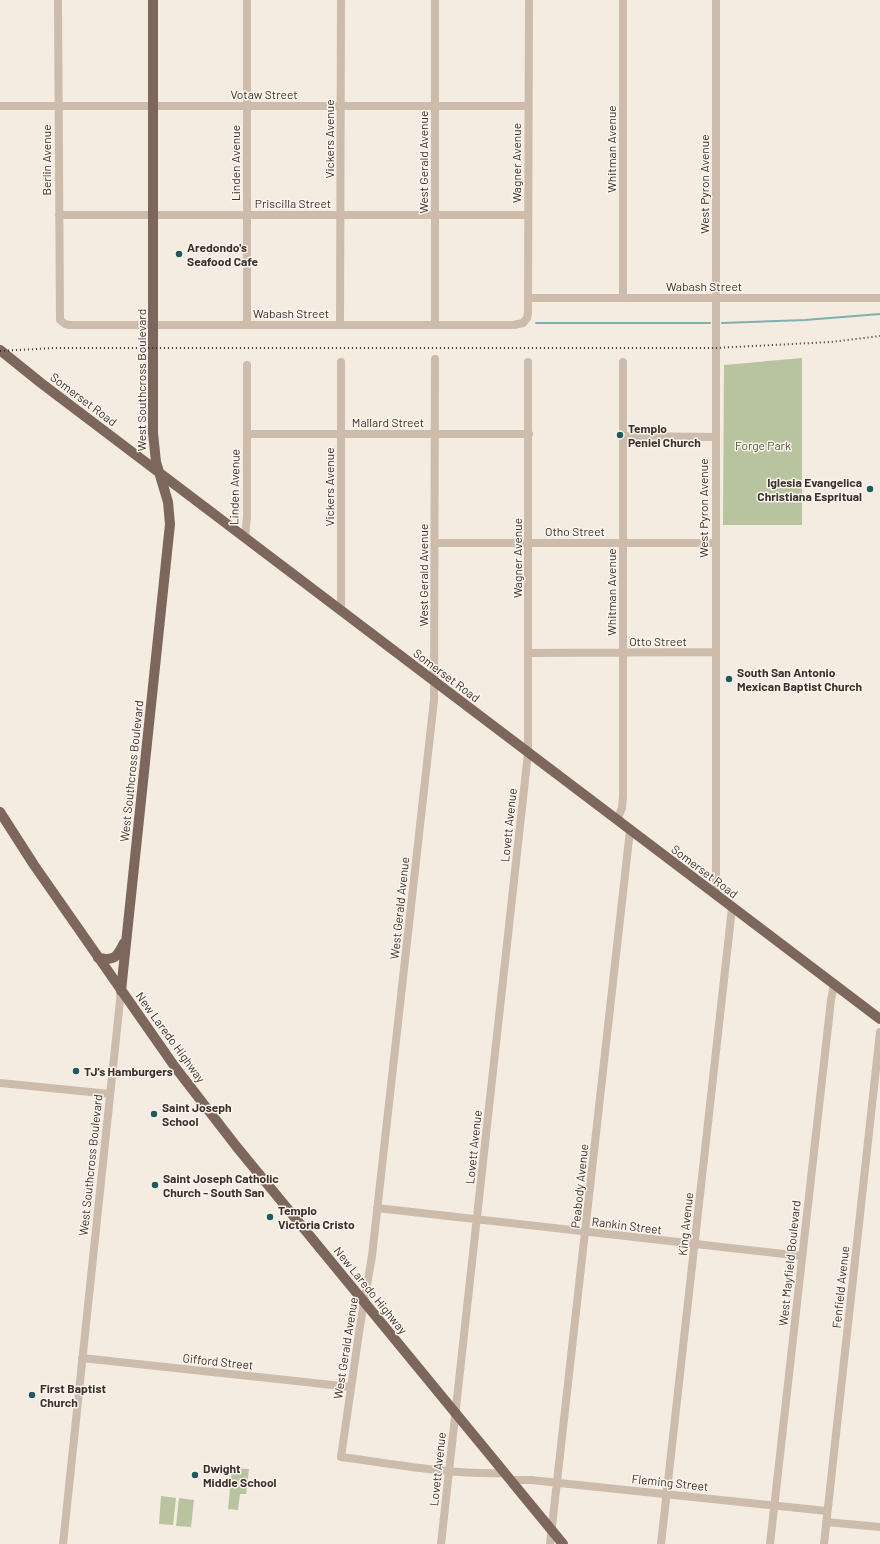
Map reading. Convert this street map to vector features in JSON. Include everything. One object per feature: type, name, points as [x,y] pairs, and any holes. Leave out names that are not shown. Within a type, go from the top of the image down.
[{"type":"main road","name":"West Southcross Boulevard","points":[[121,991],[169,535],[168,502],[154,454],[153,433],[153,0]]},
{"type":"main road","name":"Somerset Road","points":[[0,350],[40,383],[880,1020]]},
{"type":"main road","name":"New Laredo Highway","points":[[0,812],[34,865],[121,991],[175,1066],[236,1146],[563,1544]]},
{"type":"main road","points":[[98,958],[111,959],[116,957],[127,938]]},
{"type":"street","name":"Berlin Avenue","points":[[58,0],[58,215],[60,320]]},
{"type":"street","name":"Linden Avenue","points":[[247,0],[247,325]]},
{"type":"street","name":"Vickers Avenue","points":[[340,325],[342,0]]},
{"type":"street","name":"West Gerald Avenue","points":[[435,0],[435,324]]},
{"type":"street","name":"Wagner Avenue","points":[[523,324],[527,318],[528,298],[529,0]]},
{"type":"street","name":"Whitman Avenue","points":[[623,0],[623,298]]},
{"type":"street","name":"West Pyron Avenue","points":[[716,0],[716,895]]},
{"type":"street","name":"Votaw Street","points":[[0,106],[528,106]]},
{"type":"street","name":"Priscilla Street","points":[[58,215],[528,215]]},
{"type":"street","name":"Wabash Street","points":[[528,298],[880,298]]},
{"type":"street","name":"Wabash Street","points":[[60,320],[69,325],[523,324]]},
{"type":"street","name":"West Gerald Avenue","points":[[342,1457],[360,1326],[372,1256],[434,708],[435,359]]},
{"type":"street","name":"Vickers Avenue","points":[[341,362],[341,611]]},
{"type":"street","name":"Wagner Avenue","points":[[528,362],[528,753]]},
{"type":"street","name":"Whitman Avenue","points":[[617,820],[622,808],[623,797],[623,362]]},
{"type":"street","name":"Linden Avenue","points":[[245,538],[247,518],[247,365]]},
{"type":"street","name":"Mallard Street","points":[[247,434],[529,434]]},
{"type":"street","points":[[623,436],[716,436]]},
{"type":"street","name":"Otho Street","points":[[435,543],[716,543]]},
{"type":"street","name":"Otto Street","points":[[529,653],[715,652]]},
{"type":"street","name":"Lovett Avenue","points":[[441,1544],[528,753]]},
{"type":"street","name":"Peabody Avenue","points":[[550,1544],[630,830]]},
{"type":"street","name":"King Avenue","points":[[661,1544],[732,908]]},
{"type":"street","name":"West Mayfield Boulevard","points":[[770,1544],[831,1000],[834,985]]},
{"type":"street","name":"West Southcross Boulevard","points":[[63,1544],[121,991]]},
{"type":"street","name":"Fenfield Avenue","points":[[824,1544],[880,1032]]},
{"type":"street","points":[[0,1083],[110,1094]]},
{"type":"street","name":"Rankin Street","points":[[377,1208],[802,1256]]},
{"type":"street","name":"Gifford Street","points":[[82,1358],[351,1387]]},
{"type":"street","name":"Fleming Street","points":[[342,1457],[449,1471],[827,1511]]},
{"type":"street","points":[[826,1522],[880,1527]]},
{"type":"green space","name":"Forge Park","points":[[802,358],[802,525],[723,525],[724,365]]},
{"type":"green space","points":[[232,1468],[249,1469],[246,1494],[240,1494],[238,1510],[228,1509]]},
{"type":"green space","points":[[161,1496],[176,1498],[173,1525],[159,1524]]},
{"type":"green space","points":[[179,1498],[194,1500],[191,1527],[176,1526]]},
{"type":"waterway","points":[[722,323],[805,320],[880,314]]},
{"type":"waterway","points":[[536,323],[710,323]]},
{"type":"railway","points":[[0,351],[54,348],[715,348],[831,342],[880,336]]},
{"type":"place","name":"Aredondo's Seafood Cafe","points":[[179,254]]},
{"type":"place","name":"Templo Peniel Church","points":[[620,435]]},
{"type":"place","name":"Iglesia Evangelica Christiana Espritual","points":[[870,489]]},
{"type":"place","name":"South San Antonio Mexican Baptist Church","points":[[729,679]]},
{"type":"place","name":"TJ's Hamburgers","points":[[76,1071]]},
{"type":"place","name":"Saint Joseph School","points":[[154,1114]]},
{"type":"place","name":"Saint Joseph Catholic Church - South San","points":[[155,1185]]},
{"type":"place","name":"Templo Victoria Cristo","points":[[270,1217]]},
{"type":"place","name":"First Baptist Church","points":[[32,1395]]},
{"type":"place","name":"Dwight Middle School","points":[[195,1475]]}]
